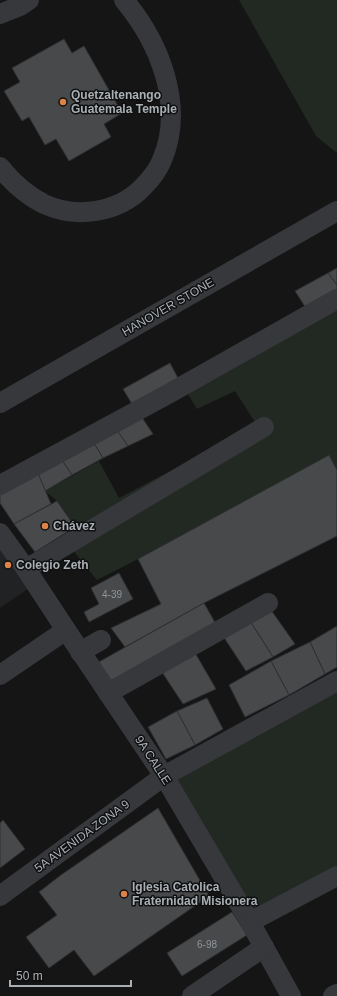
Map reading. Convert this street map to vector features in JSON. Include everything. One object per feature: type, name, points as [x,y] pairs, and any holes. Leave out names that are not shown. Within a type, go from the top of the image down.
[{"type":"street","points":[[0,14],[20,6],[29,0]]},
{"type":"street","points":[[0,167],[10,179],[25,192],[44,204],[65,211],[86,212],[107,209],[123,203],[136,194],[149,180],[162,162],[169,138],[171,113],[168,87],[163,66],[149,37],[135,13],[124,0]]},
{"type":"street","name":"HANOVER STONE","points":[[0,404],[337,211]]},
{"type":"street","points":[[0,486],[337,299]]},
{"type":"street","points":[[26,568],[264,427]]},
{"type":"street","name":"9A CALLE","points":[[0,533],[26,568],[80,652],[162,773],[250,922],[291,996]]},
{"type":"street","points":[[108,693],[268,603]]},
{"type":"street","points":[[0,675],[66,630]]},
{"type":"street","points":[[80,652],[101,640]]},
{"type":"street","points":[[162,773],[337,673]]},
{"type":"street","points":[[162,773],[337,681]]},
{"type":"street","name":"5A AVENIDA ZONA 9","points":[[0,896],[162,773]]},
{"type":"street","points":[[250,922],[337,876]]},
{"type":"street","points":[[192,996],[264,947]]},
{"type":"street","points":[[333,996],[337,994]]},
{"type":"shaded area","points":[[239,0],[337,0],[337,153],[316,136]]},
{"type":"shaded area","points":[[337,299],[337,470],[329,455],[97,580],[61,536],[74,527],[57,501],[45,491],[99,461],[119,498],[257,425],[235,391],[197,409],[183,386]]},
{"type":"shaded area","name":"Colegio Zeth","points":[[0,543],[31,587],[0,608]]},
{"type":"shaded area","points":[[337,686],[337,871],[254,913],[171,778]]},
{"type":"building","name":"Quetzaltenango Guatemala Temple","points":[[64,39],[72,53],[84,46],[122,113],[104,124],[111,137],[69,161],[56,139],[45,145],[29,117],[22,121],[4,91],[20,82],[12,68]]},
{"type":"building","points":[[337,268],[337,285],[328,273]]},
{"type":"building","points":[[328,273],[337,285],[337,293],[306,308],[295,291]]},
{"type":"building","points":[[170,363],[180,382],[135,409],[123,389]]},
{"type":"building","points":[[141,416],[153,434],[128,446],[116,429]]},
{"type":"building","points":[[116,429],[128,446],[103,458],[92,440]]},
{"type":"building","points":[[92,440],[103,458],[72,475],[60,457]]},
{"type":"building","points":[[329,455],[337,470],[337,536],[204,603],[125,647],[111,628],[161,604],[138,559]]},
{"type":"building","points":[[60,457],[72,475],[45,491],[37,471]]},
{"type":"building","points":[[37,471],[51,504],[14,524],[0,503],[0,493]]},
{"type":"building","name":"Chávez","points":[[57,501],[75,527],[35,552],[14,524]]},
{"type":"building","points":[[119,573],[133,599],[89,622],[84,612],[99,604],[91,588]]},
{"type":"building","points":[[204,603],[217,626],[113,685],[97,663]]},
{"type":"building","points":[[271,610],[295,644],[273,657],[250,621]]},
{"type":"building","points":[[250,621],[273,657],[246,671],[223,636]]},
{"type":"building","points":[[337,626],[337,667],[325,674],[310,642]]},
{"type":"building","points":[[310,642],[325,674],[289,695],[271,661]]},
{"type":"building","points":[[194,651],[216,689],[183,704],[160,669]]},
{"type":"building","points":[[271,661],[289,695],[245,717],[229,685]]},
{"type":"building","points":[[207,698],[223,729],[195,745],[177,711]]},
{"type":"building","points":[[177,711],[195,745],[166,759],[148,727]]},
{"type":"building","name":"Iglesia Catolica Fraternidad Misionera","points":[[158,808],[209,896],[94,976],[74,950],[49,968],[26,937],[57,915],[39,892],[61,875]]},
{"type":"building","points":[[3,820],[25,849],[0,868],[0,823]]},
{"type":"building","points":[[232,912],[247,935],[182,976],[167,953]]},
{"type":"place","name":"Quetzaltenango Guatemala Temple","points":[[63,102]]},
{"type":"place","name":"Chávez","points":[[45,526]]},
{"type":"place","name":"Colegio Zeth","points":[[8,565]]},
{"type":"place","name":"Iglesia Catolica Fraternidad Misionera","points":[[124,894]]}]
